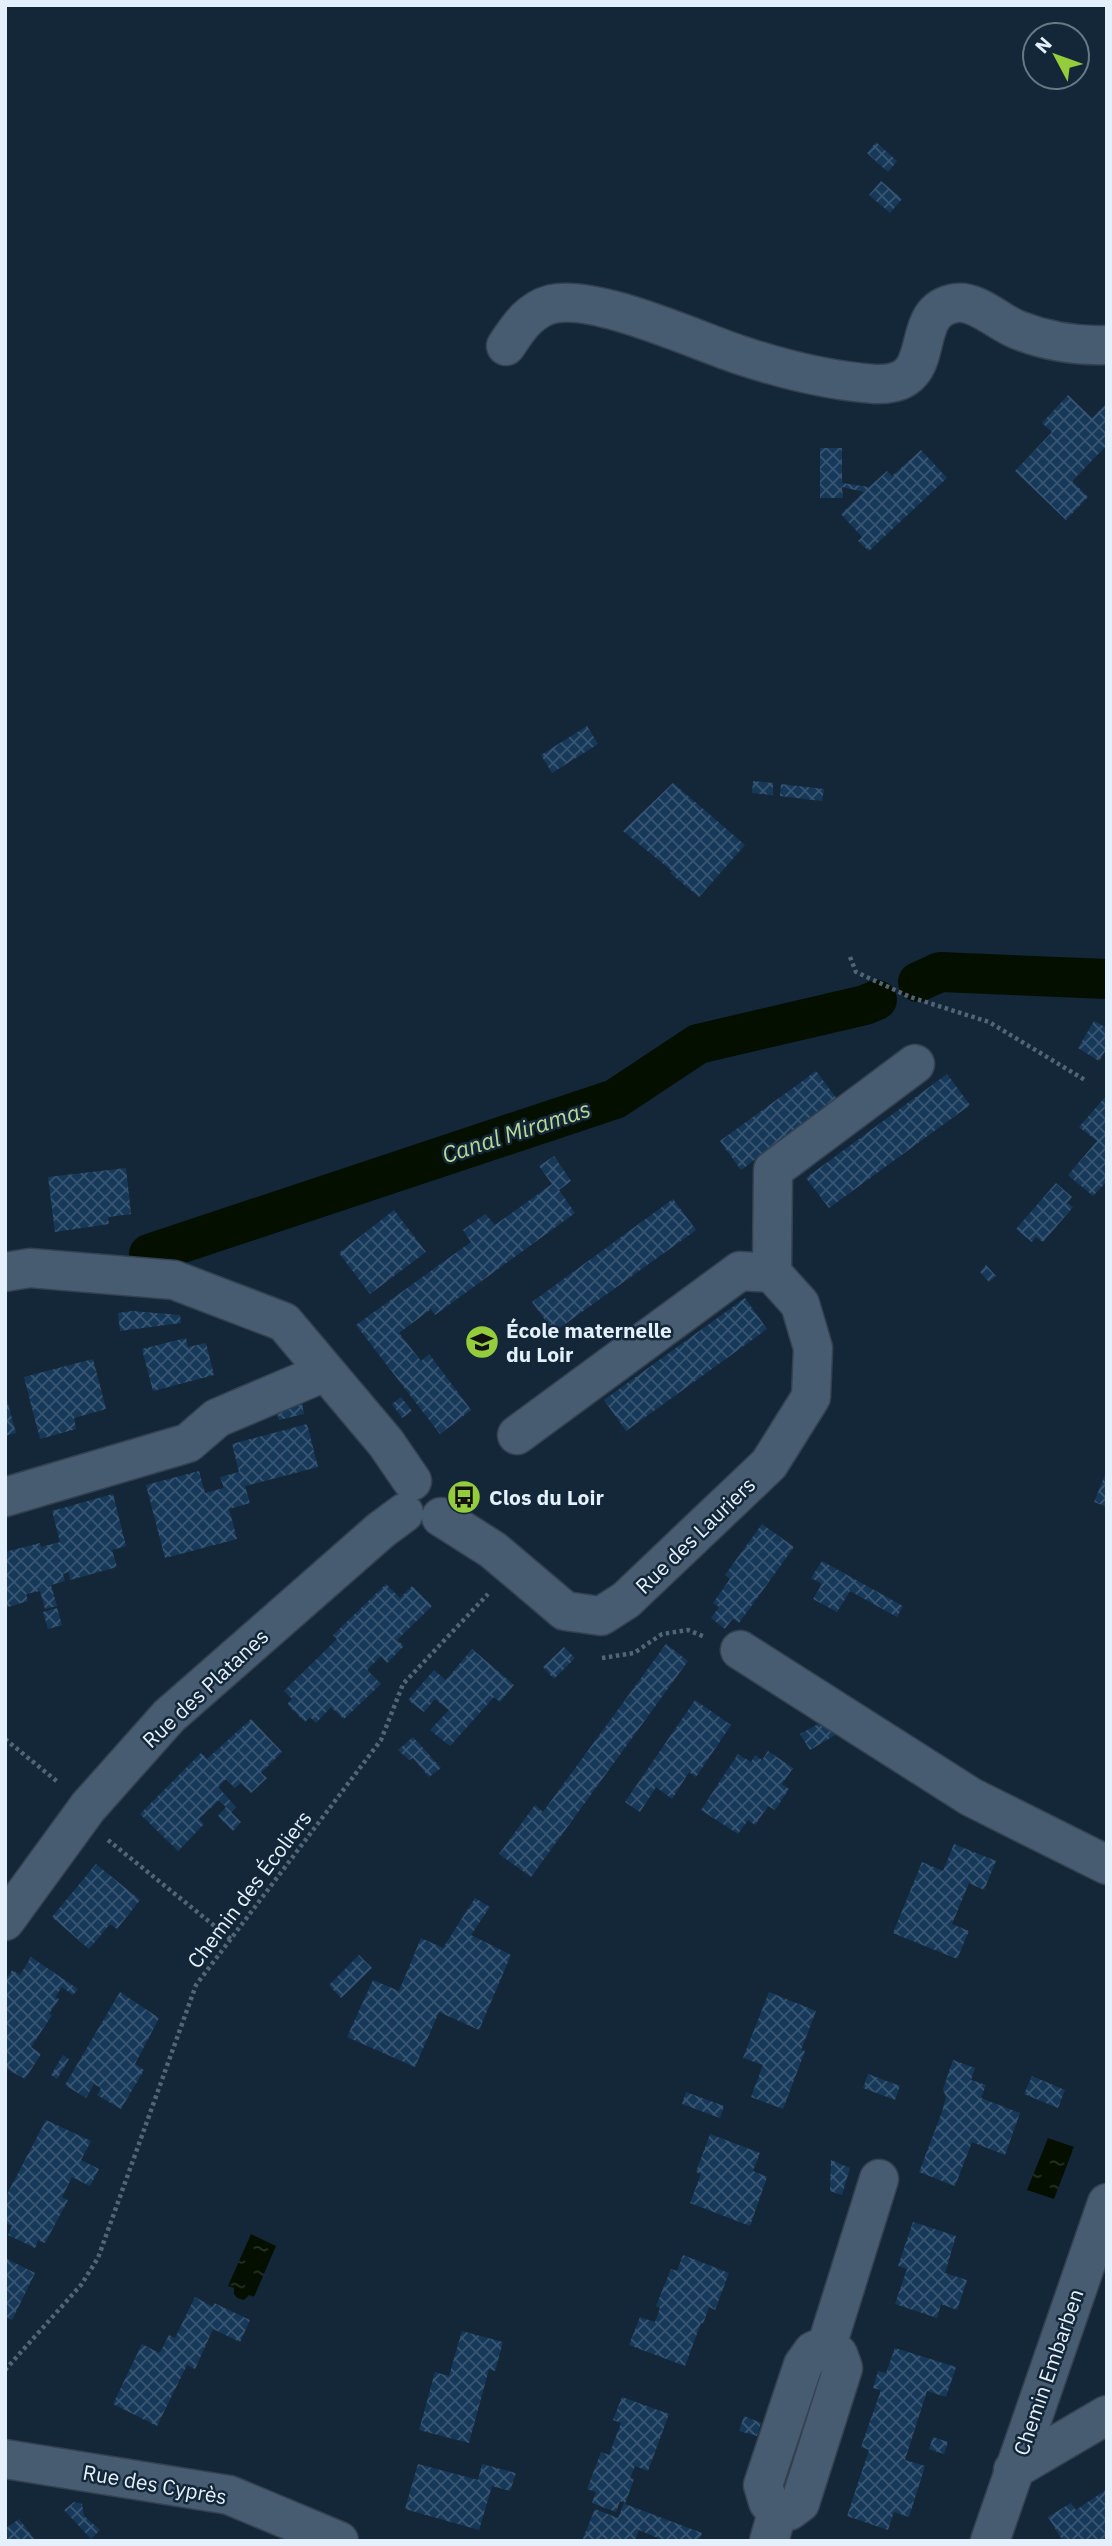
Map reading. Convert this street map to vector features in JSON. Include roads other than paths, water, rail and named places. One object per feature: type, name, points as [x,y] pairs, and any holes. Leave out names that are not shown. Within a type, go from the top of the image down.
[{"type":"street","points":[[506,345],[529,315],[540,308],[560,303],[593,305],[616,311],[743,356],[781,366],[878,384],[893,382],[911,374],[916,367],[932,316],[957,303],[971,305],[1017,330],[1046,339],[1087,346],[1107,345]]},
{"type":"street","points":[[517,1435],[740,1272],[772,1273],[773,1170],[915,1064]]},
{"type":"street","points":[[5,1272],[30,1268],[174,1280],[284,1322],[386,1443],[419,1504]]},
{"type":"street","name":"Rue des Lauriers","points":[[419,1504],[494,1550],[565,1611],[601,1616],[626,1600],[769,1464],[811,1397],[813,1348],[800,1304],[772,1273]]},
{"type":"street","points":[[19,1493],[188,1443],[217,1418],[325,1372]]},
{"type":"street","name":"Rue des Platanes","points":[[5,1921],[88,1807],[169,1716],[381,1530],[419,1504]]},
{"type":"street","points":[[740,1650],[971,1797],[1107,1864]]},
{"type":"street","points":[[773,2527],[763,2486],[803,2365],[813,2351],[827,2344],[878,2179]]},
{"type":"street","name":"Chemin Embarben","points":[[989,2541],[1107,2203]]},
{"type":"street","points":[[1013,2470],[1107,2415]]},
{"type":"street","name":"Rue des Cyprès","points":[[5,2459],[229,2495],[340,2541]]},
{"type":"water","points":[[1048,2138],[1074,2147],[1054,2199],[1027,2190]]},
{"type":"water","points":[[251,2234],[276,2246],[254,2297],[249,2295],[244,2300],[237,2298],[234,2288],[228,2286]]},
{"type":"waterway","name":"Canal Miramas","points":[[918,982],[940,972],[1107,979]]},
{"type":"waterway","name":"Canal Miramas","points":[[149,1254],[615,1099],[698,1044],[877,1000]]},
{"type":"place","name":"École maternelle du Loir","points":[[482,1342]]},
{"type":"place","name":"Clos du Loir","points":[[464,1497]]}]
